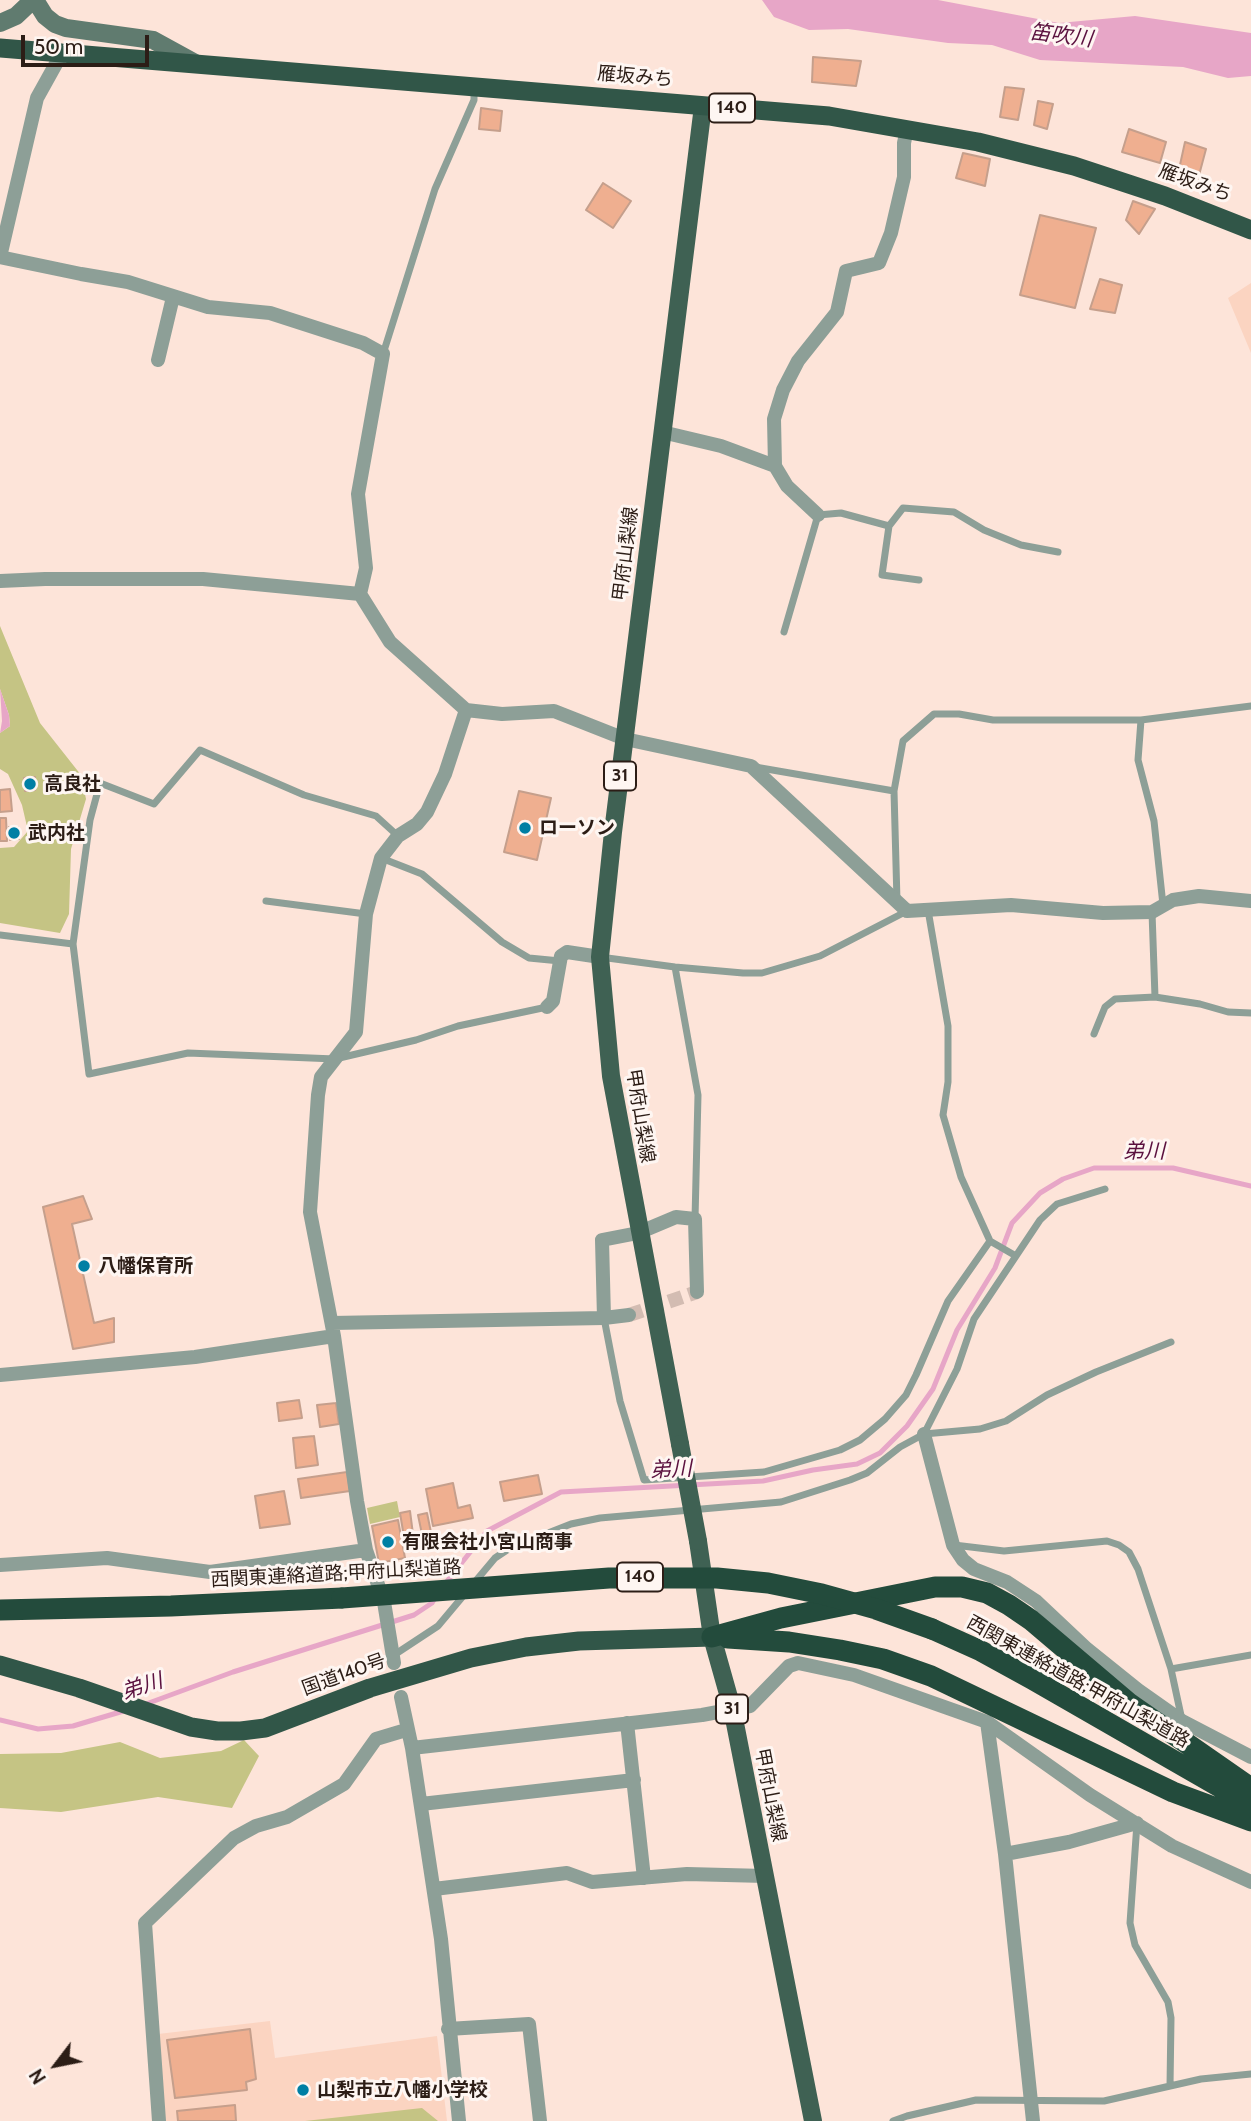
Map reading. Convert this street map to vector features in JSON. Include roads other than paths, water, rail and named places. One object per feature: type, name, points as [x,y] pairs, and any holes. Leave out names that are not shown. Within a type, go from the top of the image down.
[{"type":"highway","name":"雁坂みち","points":[[0,48],[829,116],[978,142],[1074,166],[1190,205],[1251,230]]},
{"type":"highway","name":"西関東連絡道路;甲府山梨道路","points":[[0,1609],[171,1606],[342,1598],[609,1578],[717,1578],[768,1583],[876,1609],[932,1629],[981,1651],[1251,1805]]},
{"type":"highway","points":[[712,1637],[781,1618],[935,1587],[962,1587],[987,1593],[1031,1620],[1130,1704],[1251,1788]]},
{"type":"highway","name":"国道140号","points":[[0,1665],[79,1688],[191,1727],[241,1731],[265,1727],[370,1688],[471,1658],[526,1647],[579,1641],[712,1637]]},
{"type":"highway","points":[[712,1637],[789,1642],[883,1659],[931,1676],[1173,1793],[1251,1821]]},
{"type":"main road","points":[[0,23],[16,16],[34,0],[45,16],[55,24],[66,28],[153,40],[198,65]]},
{"type":"main road","name":"甲府山梨線","points":[[703,106],[600,957],[611,1076],[638,1233],[698,1541],[712,1637],[732,1708],[813,2121]]},
{"type":"street","points":[[62,53],[37,98],[0,257],[128,282],[208,307],[270,313],[363,343],[383,354],[358,494],[366,568],[360,594],[390,642],[466,710],[502,715],[554,711],[625,739],[751,766],[902,906],[928,910],[1011,905],[1102,913],[1158,909],[1173,900],[1199,896],[1251,901]]},
{"type":"street","points":[[818,515],[787,486],[775,466],[774,419],[783,390],[798,361],[836,312],[846,271],[879,262],[891,233],[904,177],[904,143],[907,129]]},
{"type":"street","points":[[158,360],[173,297]]},
{"type":"street","points":[[662,432],[721,446],[775,466]]},
{"type":"street","points":[[0,582],[45,579],[203,579],[360,594]]},
{"type":"street","points":[[393,1654],[384,1602],[366,1550],[333,1329],[310,1212],[321,1077],[356,1032],[366,914],[381,858],[398,836],[417,824],[427,812],[445,774],[466,710]]},
{"type":"street","points":[[547,1007],[553,1001],[561,956],[567,952],[600,957]]},
{"type":"street","points":[[604,1318],[602,1240],[638,1233],[676,1217],[695,1219],[697,1292]]},
{"type":"street","points":[[0,1375],[195,1357],[333,1329],[629,1315]]},
{"type":"street","points":[[924,1434],[953,1545],[963,1560],[974,1569],[1007,1582],[1036,1601],[1087,1649],[1182,1721],[1251,1757]]},
{"type":"street","points":[[0,1564],[107,1558],[210,1572],[366,1550]]},
{"type":"street","points":[[412,1748],[750,1706],[789,1666],[798,1664],[854,1675],[987,1722],[1090,1795],[1172,1846],[1251,1882]]},
{"type":"street","points":[[401,1697],[412,1748],[441,1938],[459,2121]]},
{"type":"street","points":[[987,1722],[1005,1854],[1033,2121]]},
{"type":"street","points":[[627,1723],[645,1878]]},
{"type":"street","points":[[159,2121],[145,1923],[234,1838],[256,1826],[287,1817],[344,1784],[376,1739],[407,1730]]},
{"type":"street","points":[[421,1804],[634,1780]]},
{"type":"street","points":[[1005,1854],[1069,1842],[1137,1823]]},
{"type":"street","points":[[434,1889],[567,1873],[592,1882],[687,1874],[765,1877]]},
{"type":"street","points":[[448,2029],[529,2024],[540,2121]]},
{"type":"lane","points":[[383,354],[435,189],[474,100],[474,86]]},
{"type":"lane","points":[[919,580],[882,575],[889,526],[903,508],[954,512],[984,530],[1009,540],[1058,552]]},
{"type":"lane","points":[[784,632],[818,515],[841,513],[889,526]]},
{"type":"lane","points":[[600,957],[743,974],[762,973],[820,956],[902,906],[894,791],[903,741],[933,714],[959,713],[993,720],[1141,720],[1251,706]]},
{"type":"lane","points":[[1141,720],[1138,760],[1154,821],[1158,909],[1154,997]]},
{"type":"lane","points":[[398,836],[376,816],[304,795],[200,750],[154,804],[100,783],[90,820],[73,944],[89,1074],[188,1053],[335,1059],[547,1007]]},
{"type":"lane","points":[[751,766],[894,791]]},
{"type":"lane","points":[[381,858],[422,874],[502,942],[529,958],[560,961]]},
{"type":"lane","points":[[266,901],[366,914]]},
{"type":"lane","points":[[928,910],[948,1026],[948,1082],[943,1115],[961,1177],[990,1241],[1016,1256]]},
{"type":"lane","points":[[0,935],[73,944]]},
{"type":"lane","points":[[675,967],[698,1095],[695,1219]]},
{"type":"lane","points":[[1094,1034],[1105,1007],[1115,999],[1154,997],[1200,1004],[1228,1012],[1251,1013]]},
{"type":"lane","points":[[924,1434],[957,1369],[974,1319],[1040,1220],[1057,1204],[1105,1189]]},
{"type":"lane","points":[[604,1318],[620,1401],[643,1480],[764,1472],[840,1450],[860,1440],[886,1419],[905,1395],[916,1375],[948,1301],[990,1241]]},
{"type":"lane","points":[[393,1654],[438,1626],[495,1558],[510,1548],[571,1524],[600,1518],[781,1502],[867,1472],[900,1447],[924,1434],[980,1429],[1006,1422],[1059,1389],[1171,1342]]},
{"type":"lane","points":[[953,1545],[1004,1551],[1107,1541],[1129,1552],[1138,1569],[1171,1669],[1182,1721]]},
{"type":"lane","points":[[1171,1669],[1251,1655]]},
{"type":"lane","points":[[1137,1823],[1130,1923],[1135,1945],[1168,2002],[1171,2018],[1170,2086]]},
{"type":"lane","points":[[893,2121],[976,2100],[1104,2101],[1201,2078],[1251,2074]]},
{"type":"water","name":"笛吹川","points":[[762,0],[938,0],[1059,23],[1135,16],[1251,33],[1251,76],[1228,78],[1183,67],[1040,60],[992,45],[948,43],[848,29],[809,30],[774,17]]},
{"type":"water","points":[[0,689],[10,726],[0,733],[2,721]]},
{"type":"waterway","name":"弟川","points":[[444,1585],[487,1531],[561,1492],[763,1481],[857,1464],[880,1453],[907,1426],[933,1389],[957,1330],[995,1268],[1012,1223],[1040,1193],[1063,1179],[1094,1168],[1173,1168],[1251,1186]]},
{"type":"waterway","name":"弟川","points":[[146,1704],[233,1672],[414,1615],[432,1603],[436,1596]]},
{"type":"waterway","name":"弟川","points":[[0,1720],[38,1729],[73,1726],[127,1710]]},
{"type":"tunnel","points":[[629,1315],[697,1292]]},
{"type":"place","name":"高良社","points":[[30,784]]},
{"type":"place","name":"ローソン","points":[[525,828]]},
{"type":"place","name":"武内社","points":[[14,833]]},
{"type":"place","name":"八幡保育所","points":[[84,1266]]},
{"type":"place","name":"有限会社小宮山商事","points":[[388,1542]]},
{"type":"place","name":"山梨市立八幡小学校","points":[[303,2090]]}]
